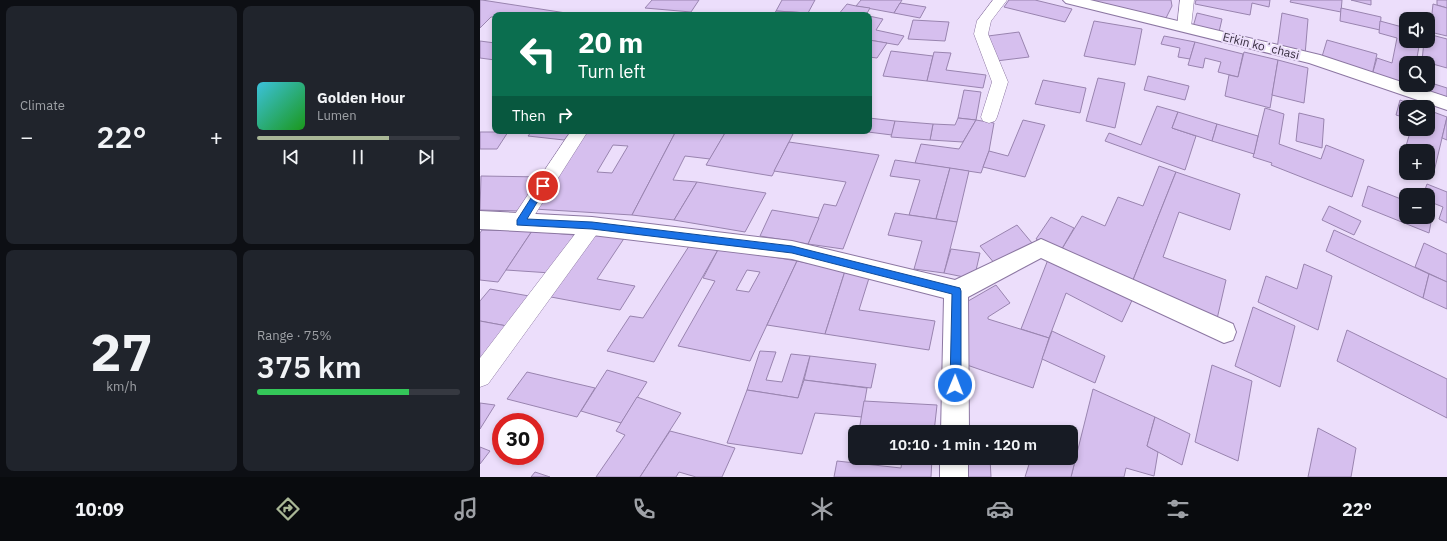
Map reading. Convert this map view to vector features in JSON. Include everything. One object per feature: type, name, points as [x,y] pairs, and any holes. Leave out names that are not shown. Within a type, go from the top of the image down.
[{"type":"street","name":"Erkin koʻchasi","points":[[1071,0],[1314,59],[1447,104]]},
{"type":"street","points":[[480,220],[592,226],[792,250],[956,291],[1041,248],[1224,332]]},
{"type":"street","points":[[954,425],[956,291]]},
{"type":"street","points":[[954,465],[954,477]]},
{"type":"lane","points":[[989,117],[1000,82],[981,34],[984,21],[1000,0]]},
{"type":"lane","points":[[1184,28],[1187,0]]},
{"type":"lane","points":[[520,222],[578,134]]},
{"type":"lane","points":[[480,376],[592,226]]},
{"type":"building","points":[[480,0],[559,12],[492,12],[492,17],[480,28]]},
{"type":"building","points":[[652,0],[699,0],[691,12],[645,8]]},
{"type":"building","points":[[782,0],[815,0],[809,12],[776,11]]},
{"type":"building","points":[[861,0],[902,0],[894,13],[856,6]]},
{"type":"building","points":[[1009,0],[1035,0],[1072,9],[1065,22],[1004,7]]},
{"type":"building","points":[[1086,0],[1171,0],[1172,6],[1166,18]]},
{"type":"building","points":[[1196,0],[1270,0],[1269,7],[1252,3],[1250,15],[1195,4]]},
{"type":"building","points":[[1291,0],[1342,0],[1341,12],[1290,2]]},
{"type":"building","points":[[1351,0],[1371,0],[1371,5]]},
{"type":"building","points":[[1437,0],[1447,0],[1447,8],[1437,5]]},
{"type":"building","points":[[900,3],[926,7],[920,18],[894,13]]},
{"type":"building","points":[[847,4],[870,8],[868,12],[840,12]]},
{"type":"building","points":[[1433,4],[1447,8],[1447,36],[1435,33],[1435,12],[1432,12]]},
{"type":"building","points":[[1341,8],[1381,17],[1380,30],[1340,21]]},
{"type":"building","points":[[1197,13],[1222,19],[1219,32],[1193,27]]},
{"type":"building","points":[[1282,13],[1308,19],[1305,55],[1277,49]]},
{"type":"building","points":[[872,17],[883,19],[876,30],[904,36],[898,45],[872,41]]},
{"type":"building","points":[[913,20],[949,22],[945,41],[908,39]]},
{"type":"building","points":[[1094,21],[1142,29],[1135,65],[1084,56]]},
{"type":"building","points":[[1380,21],[1399,26],[1399,48],[1419,48],[1417,56],[1399,56],[1399,83],[1372,75],[1377,58],[1392,63],[1397,38],[1379,33]]},
{"type":"building","points":[[1019,32],[1029,57],[996,61],[988,36]]},
{"type":"building","points":[[1164,36],[1195,42],[1190,59],[1178,57],[1180,48],[1161,44]]},
{"type":"building","points":[[1435,36],[1447,39],[1447,68],[1435,65],[1435,56],[1422,56],[1423,48],[1435,48]]},
{"type":"building","points":[[872,40],[887,43],[877,58],[872,57]]},
{"type":"building","points":[[1327,40],[1377,54],[1372,75],[1321,60]]},
{"type":"building","points":[[480,41],[492,43],[492,60],[480,58]]},
{"type":"building","points":[[1195,42],[1243,54],[1238,77],[1218,72],[1221,62],[1205,58],[1203,68],[1188,65]]},
{"type":"building","points":[[891,51],[933,56],[927,81],[883,76]]},
{"type":"building","points":[[934,52],[951,53],[946,70],[986,75],[983,88],[927,81]]},
{"type":"building","points":[[1244,52],[1278,60],[1270,108],[1225,96],[1229,75],[1238,77]]},
{"type":"building","points":[[1278,60],[1308,68],[1304,103],[1272,95]]},
{"type":"building","points":[[1148,76],[1189,86],[1185,100],[1144,90]]},
{"type":"building","points":[[1098,78],[1125,83],[1115,128],[1086,121]]},
{"type":"building","points":[[1043,80],[1086,88],[1080,113],[1035,104]]},
{"type":"building","points":[[1435,84],[1447,88],[1447,99],[1427,92],[1435,92]]},
{"type":"building","points":[[964,90],[981,92],[976,120],[958,118]]},
{"type":"building","points":[[1399,104],[1399,116],[1396,115]]},
{"type":"building","points":[[1157,106],[1178,112],[1172,128],[1196,136],[1185,170],[1105,141],[1109,133],[1141,145]]},
{"type":"building","points":[[1265,108],[1284,114],[1279,144],[1321,159],[1326,145],[1364,160],[1352,197],[1271,165],[1272,163],[1253,157]]},
{"type":"building","points":[[1178,112],[1217,124],[1212,141],[1172,128]]},
{"type":"building","points":[[1299,113],[1324,119],[1322,148],[1296,141]]},
{"type":"building","points":[[1435,113],[1447,117],[1435,168],[1435,144],[1407,144],[1409,136],[1435,136]]},
{"type":"building","points":[[1447,117],[1447,140],[1442,138]]},
{"type":"building","points":[[872,118],[895,121],[892,135],[872,132]]},
{"type":"building","points":[[958,118],[976,120],[963,142],[930,140],[933,124],[955,125]]},
{"type":"building","points":[[976,120],[994,123],[989,151],[981,173],[915,163],[921,144],[959,149]]},
{"type":"building","points":[[1023,120],[1045,125],[1025,177],[983,167],[989,151],[1008,156]]},
{"type":"building","points":[[895,121],[933,124],[930,140],[891,137]]},
{"type":"building","points":[[1217,124],[1258,136],[1254,154],[1212,141]]},
{"type":"building","points":[[480,132],[507,134],[497,149],[480,149]]},
{"type":"building","points":[[530,134],[569,134],[564,140],[528,136]]},
{"type":"building","points":[[583,134],[674,134],[632,215],[534,209]],"holes":[[[613,145],[628,146],[612,173],[597,172]]]},
{"type":"building","points":[[674,134],[724,134],[710,159],[685,156],[673,180],[697,182],[674,220],[632,215]]},
{"type":"building","points":[[724,134],[793,134],[772,176],[706,165]]},
{"type":"building","points":[[789,142],[879,155],[843,249],[808,244],[824,204],[836,206],[846,182],[774,171]]},
{"type":"building","points":[[895,160],[950,168],[936,219],[909,215],[920,180],[890,176]]},
{"type":"building","points":[[1159,166],[1176,172],[1131,285],[1060,252],[1082,216],[1105,226],[1118,197],[1143,206]]},
{"type":"building","points":[[950,168],[969,171],[957,222],[936,219]]},
{"type":"building","points":[[1176,172],[1240,194],[1230,230],[1179,212],[1163,257],[1226,280],[1217,319],[1131,285]]},
{"type":"building","points":[[481,176],[543,177],[521,211],[480,210]]},
{"type":"building","points":[[697,182],[766,193],[745,232],[674,220]]},
{"type":"building","points":[[1427,184],[1447,192],[1447,223],[1439,219],[1443,207],[1435,204],[1435,188],[1426,188]]},
{"type":"building","points":[[1368,186],[1399,198],[1399,221],[1362,206]]},
{"type":"building","points":[[1329,206],[1361,221],[1354,235],[1322,220]]},
{"type":"building","points":[[772,210],[819,218],[808,244],[760,236]]},
{"type":"building","points":[[895,213],[957,222],[944,273],[914,269],[922,241],[888,235]]},
{"type":"building","points":[[1051,217],[1074,228],[1060,252],[1036,239]]},
{"type":"building","points":[[1407,224],[1431,224],[1429,233]]},
{"type":"building","points":[[1017,225],[1032,243],[995,264],[980,246]]},
{"type":"building","points":[[598,229],[627,234],[597,279],[635,286],[620,310],[551,297]]},
{"type":"building","points":[[482,230],[532,231],[498,282],[480,280],[480,233]]},
{"type":"building","points":[[1334,230],[1429,274],[1423,298],[1326,251]]},
{"type":"building","points":[[532,231],[574,235],[551,273],[506,270]]},
{"type":"building","points":[[691,243],[719,248],[654,362],[607,351],[630,316],[643,318]]},
{"type":"building","points":[[1424,243],[1447,254],[1447,282],[1415,267]]},
{"type":"building","points":[[719,248],[797,261],[750,361],[678,346],[715,281],[703,278]],"holes":[[[747,270],[760,272],[749,292],[736,290]]]},
{"type":"building","points":[[951,249],[980,253],[974,279],[944,273]]},
{"type":"building","points":[[1049,257],[1134,296],[1122,322],[1066,293],[1049,338],[1021,329]]},
{"type":"building","points":[[797,261],[845,271],[825,334],[767,325]]},
{"type":"building","points":[[1304,264],[1332,276],[1318,330],[1258,302],[1266,276],[1297,289]]},
{"type":"building","points":[[845,271],[870,275],[859,310],[935,321],[929,350],[825,334]]},
{"type":"building","points":[[1429,274],[1447,282],[1447,309],[1423,298]]},
{"type":"building","points":[[996,285],[1010,303],[988,317],[988,319],[1049,338],[1033,388],[967,365],[963,304]]},
{"type":"building","points":[[490,289],[529,296],[507,326],[480,321],[480,301]]},
{"type":"building","points":[[1253,307],[1295,326],[1280,387],[1235,366]]},
{"type":"building","points":[[480,321],[507,326],[480,363]]},
{"type":"building","points":[[1347,330],[1447,379],[1447,418],[1337,361]]},
{"type":"building","points":[[1052,331],[1105,356],[1095,383],[1042,359]]},
{"type":"building","points":[[760,351],[776,352],[766,380],[782,382],[791,354],[810,356],[798,398],[747,390]]},
{"type":"building","points":[[810,356],[876,364],[871,388],[804,380]]},
{"type":"building","points":[[1212,365],[1252,381],[1238,461],[1195,442]]},
{"type":"building","points":[[607,370],[647,382],[621,423],[581,411]]},
{"type":"building","points":[[527,372],[595,388],[577,417],[507,399]]},
{"type":"building","points":[[804,380],[867,388],[862,417],[815,413],[802,454],[727,443],[747,390],[798,398]]},
{"type":"building","points":[[1093,389],[1155,417],[1147,446],[1158,452],[1154,476],[1126,468],[1124,477],[1071,477],[1074,465],[1078,465],[1078,449]]},
{"type":"building","points":[[637,397],[681,413],[640,477],[596,477],[625,435],[616,431]]},
{"type":"building","points":[[864,401],[937,405],[935,425],[860,425]]},
{"type":"building","points":[[480,403],[495,405],[480,429]]},
{"type":"building","points":[[1155,417],[1190,434],[1182,465],[1147,446]]},
{"type":"building","points":[[1318,428],[1356,448],[1351,477],[1308,477]]},
{"type":"building","points":[[670,431],[735,448],[722,477],[696,477],[679,472],[676,477],[640,477]]},
{"type":"building","points":[[480,447],[490,451],[480,464]]},
{"type":"building","points":[[837,461],[848,462],[848,465],[874,465],[901,468],[901,465],[932,465],[931,477],[834,477]]},
{"type":"building","points":[[960,465],[990,465],[991,477],[959,477]]},
{"type":"building","points":[[1029,465],[1074,465],[1071,477],[1025,477]]},
{"type":"building","points":[[535,472],[550,477],[531,477]]},
{"type":"route","points":[[543,186],[520,222],[592,226],[792,250],[956,291],[955,385]]}]
